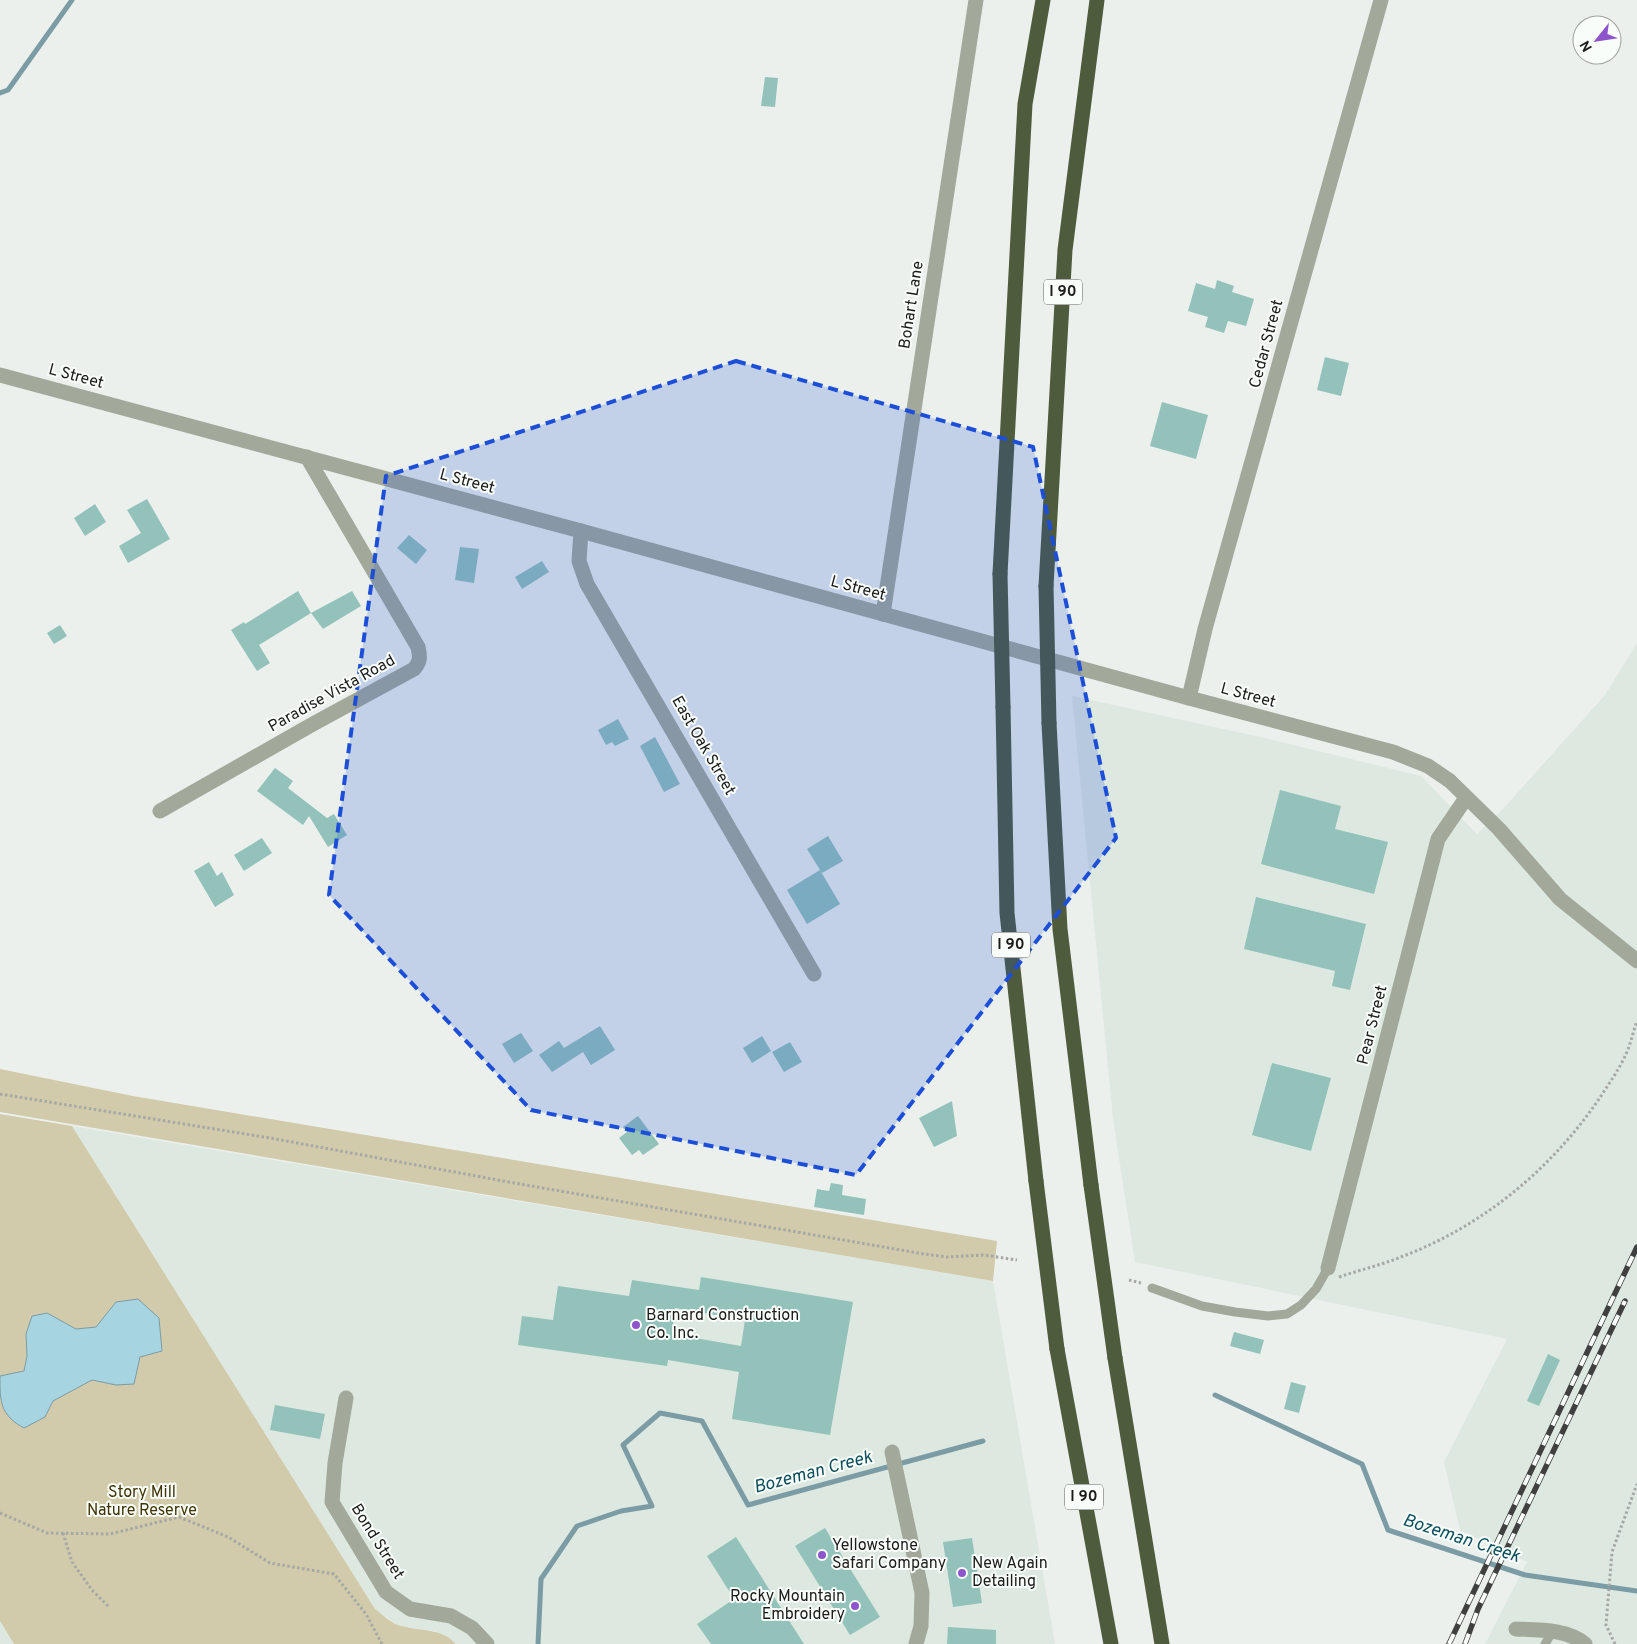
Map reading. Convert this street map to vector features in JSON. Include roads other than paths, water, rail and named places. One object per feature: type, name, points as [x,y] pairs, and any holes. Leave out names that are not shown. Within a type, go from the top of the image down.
[{"type":"highway","name":"I 90","points":[[1043,0],[1025,104],[1000,574],[1007,914],[1036,1181],[1057,1349],[1111,1644]]},
{"type":"highway","name":"I 90","points":[[1097,0],[1065,250],[1046,586],[1049,723],[1060,929],[1091,1185],[1115,1358],[1162,1644]]},
{"type":"street","name":"Bohart Lane","points":[[883,614],[976,0]]},
{"type":"street","name":"Cedar Street","points":[[1189,698],[1205,629],[1381,0]]},
{"type":"street","name":"L Street","points":[[0,375],[1393,752],[1428,766],[1450,782],[1499,829],[1560,899],[1637,961]]},
{"type":"street","name":"Paradise Vista Road","points":[[160,812],[313,724],[414,669],[418,664],[420,658],[418,646],[307,457]]},
{"type":"street","name":"East Oak Street","points":[[581,531],[579,561],[587,584],[814,974]]},
{"type":"street","name":"Pear Street","points":[[1328,1268],[1438,839],[1466,798]]},
{"type":"street","name":"Bond Street","points":[[346,1398],[335,1463],[332,1502],[386,1592],[410,1609],[451,1616],[468,1625],[486,1644]]},
{"type":"street","points":[[892,1452],[922,1593],[921,1626],[916,1644]]},
{"type":"street","points":[[1516,1629],[1553,1631],[1580,1640],[1585,1644]]},
{"type":"lane","points":[[1149,1287],[1202,1306],[1268,1316],[1287,1314],[1301,1305],[1316,1288],[1328,1268]]},
{"type":"lane","points":[[1545,1644],[1553,1631]]},
{"type":"water","points":[[138,1299],[159,1318],[162,1351],[140,1357],[134,1384],[116,1385],[92,1380],[53,1401],[45,1417],[24,1428],[10,1418],[1,1400],[0,1376],[24,1371],[27,1356],[26,1334],[32,1316],[47,1313],[76,1329],[96,1327],[116,1302]]},
{"type":"waterway","points":[[0,93],[8,90],[72,0]]},
{"type":"waterway","name":"Bozeman Creek","points":[[1215,1395],[1362,1464],[1388,1530],[1525,1575],[1637,1591]]},
{"type":"waterway","name":"Bozeman Creek","points":[[538,1644],[541,1579],[577,1526],[621,1511],[652,1506],[623,1445],[660,1413],[702,1421],[748,1505],[983,1441]]},
{"type":"railway","points":[[1449,1644],[1637,1247]]},
{"type":"railway","points":[[1465,1644],[1478,1609],[1625,1301]]},
{"type":"place","name":"Barnard Construction Co. Inc.","points":[[636,1325]]},
{"type":"place","name":"Yellowstone Safari Company","points":[[822,1555]]},
{"type":"place","name":"New Again Detailing","points":[[962,1573]]},
{"type":"place","name":"Rocky Mountain Embroidery","points":[[855,1606]]},
{"type":"park label","name":"Story Mill Nature Reserve","points":[[142,1502]]}]
